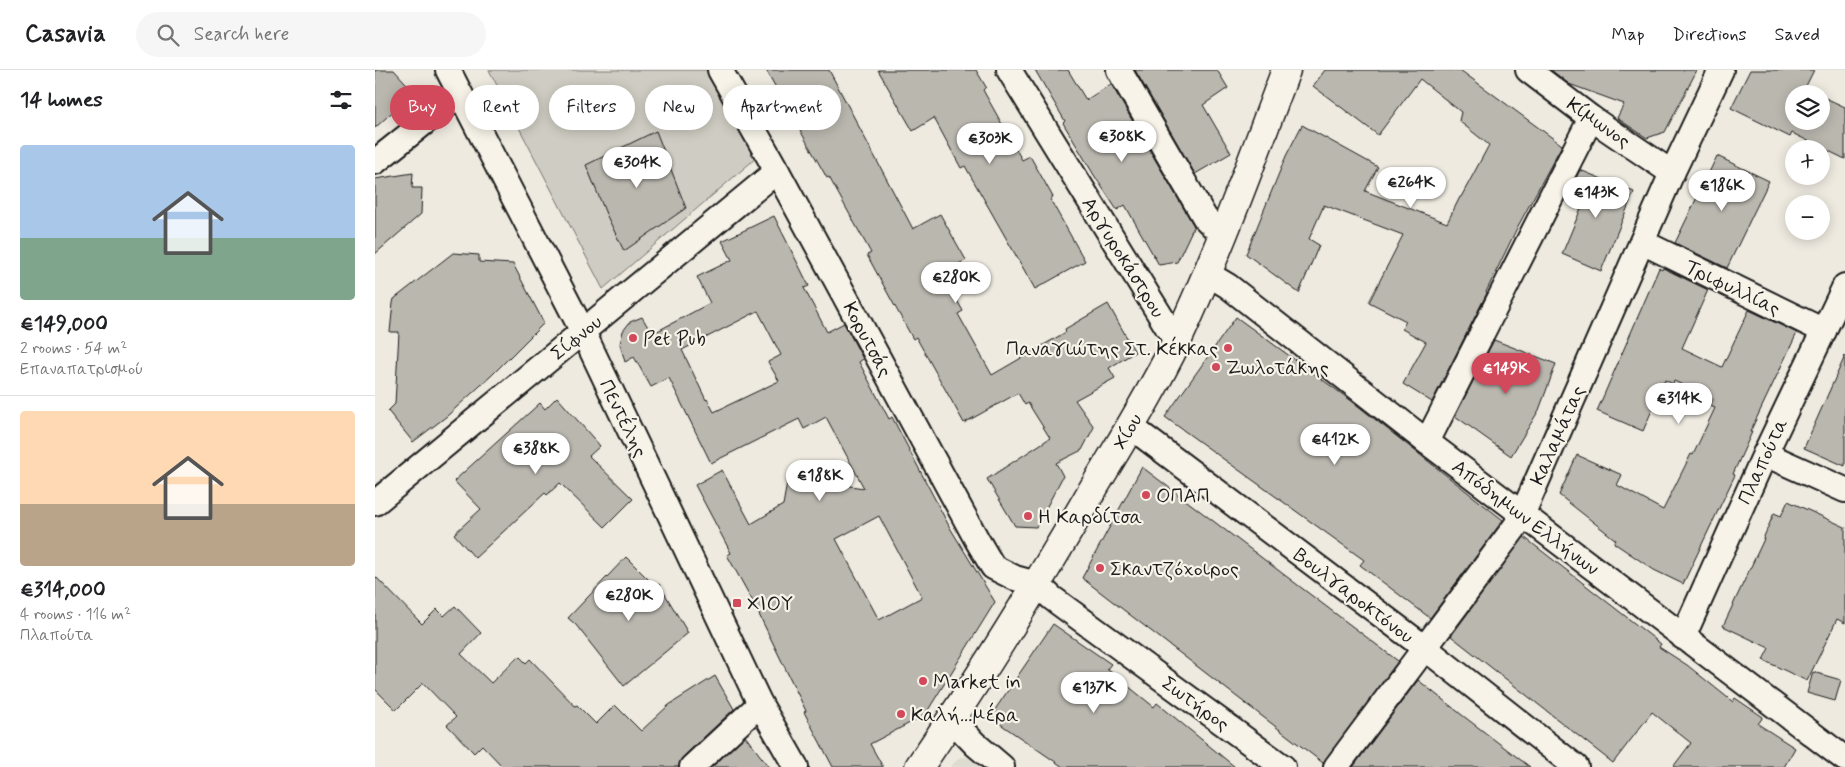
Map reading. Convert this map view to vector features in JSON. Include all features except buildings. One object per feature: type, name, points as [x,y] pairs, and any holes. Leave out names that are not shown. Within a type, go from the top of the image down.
[{"type":"street","name":"Πεντέλης","points":[[448,70],[583,332],[760,704],[796,767]]},
{"type":"street","name":"Κορυτσάς","points":[[720,70],[993,567],[1015,578],[1037,584]]},
{"type":"street","name":"Αργυροκάστρου","points":[[1009,70],[1176,341]]},
{"type":"street","points":[[1119,70],[1205,218],[1223,236]]},
{"type":"street","name":"Χίου","points":[[919,767],[1037,584],[1130,426],[1176,341],[1208,274],[1286,70]]},
{"type":"street","name":"Κίμωνος","points":[[1528,70],[1591,118],[1672,173]]},
{"type":"street","name":"Καλαμάτας","points":[[1336,767],[1522,515],[1641,242],[1721,70]]},
{"type":"street","points":[[375,162],[460,94]]},
{"type":"street","points":[[1427,442],[1591,118]]},
{"type":"street","name":"Σίφνου","points":[[375,503],[777,171]]},
{"type":"street","name":"Τριφυλλίας","points":[[1641,242],[1824,331]]},
{"type":"street","name":"Απόδημων Ελλήνων","points":[[1208,274],[1228,286],[1522,515],[1839,755]]},
{"type":"street","name":"Πλαπούτα","points":[[1683,638],[1765,454],[1845,286]]},
{"type":"street","name":"Βουλγαροκτόνου","points":[[1130,426],[1425,648],[1576,767]]},
{"type":"street","points":[[1765,454],[1845,490]]},
{"type":"street","name":"Σωτήρος","points":[[1037,584],[1060,604],[1283,767]]},
{"type":"street","points":[[691,767],[760,704]]},
{"type":"street","points":[[951,720],[1002,767]]},
{"type":"shaded area","points":[[489,70],[708,70],[723,98],[723,130],[741,130],[756,158],[603,289],[520,130],[539,130],[539,85],[497,85]]},
{"type":"shaded area","points":[[960,757],[968,757],[981,767],[950,767]]},
{"type":"place","name":"Pet Pub","points":[[633,338]]},
{"type":"place","name":"Παναγιώτης Στ. Κέκκας","points":[[1228,348]]},
{"type":"place","name":"Ζωλοτάκης","points":[[1216,367]]},
{"type":"place","name":"ΟΠΑΠ","points":[[1146,495]]},
{"type":"place","name":"Η Καρδίτσα","points":[[1028,516]]},
{"type":"place","name":"Σκαντζόχοιρος","points":[[1100,568]]},
{"type":"place","name":"ΧΙΟΥ","points":[[737,603]]},
{"type":"place","name":"Market in","points":[[923,681]]},
{"type":"place","name":"Καλή...μέρα","points":[[901,714]]}]
